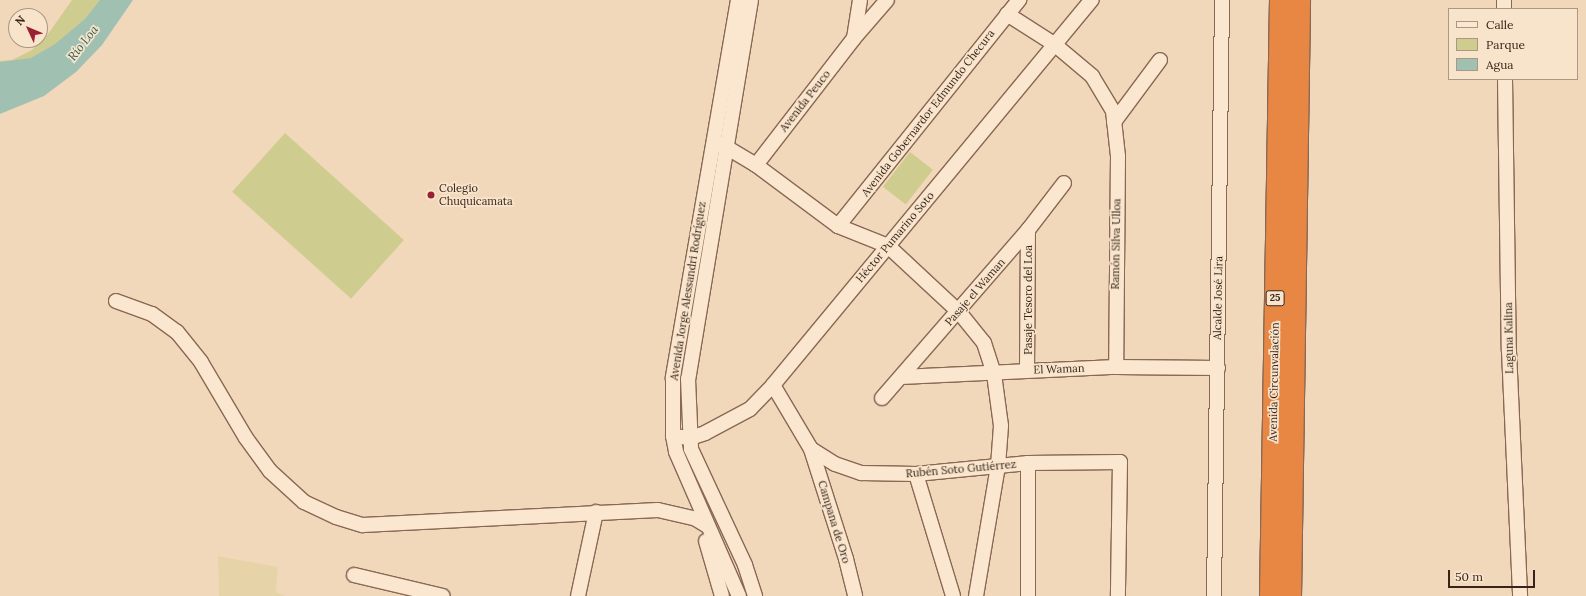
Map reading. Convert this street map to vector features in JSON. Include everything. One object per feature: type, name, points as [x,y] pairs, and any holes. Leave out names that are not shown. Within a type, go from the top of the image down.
[{"type":"highway","name":"Avenida Circunvalación","points":[[1270,596],[1280,0]]},
{"type":"highway","name":"Avenida Circunvalación","points":[[1290,596],[1299,0]]},
{"type":"street","name":"Avenida Jorge Alessandri Rodríguez","points":[[738,0],[673,378],[673,436],[676,452],[702,523],[739,596]]},
{"type":"street","name":"Avenida Jorge Alessandri Rodríguez","points":[[751,0],[688,379],[691,449],[745,565],[755,596]]},
{"type":"street","name":"Avenida Peuco","points":[[854,38],[860,0]]},
{"type":"street","name":"Avenida Peuco","points":[[756,165],[854,38],[888,0]]},
{"type":"street","name":"Avenida Gobernardor Edmundo Checura","points":[[838,226],[1019,0]]},
{"type":"street","name":"Héctor Pumarino Soto","points":[[673,436],[690,438],[705,433],[750,409],[773,385],[1092,0]]},
{"type":"street","name":"Alcalde José Lira","points":[[1214,596],[1222,0]]},
{"type":"street","name":"Ramón Silva Ulloa","points":[[1007,14],[1054,44],[1092,76],[1112,111],[1118,156],[1116,367]]},
{"type":"street","points":[[1114,122],[1160,60]]},
{"type":"street","name":"Laguna Kalina","points":[[1505,80],[1509,351],[1520,596]]},
{"type":"street","points":[[714,137],[727,150],[756,165],[838,226],[888,246],[959,312],[984,343],[994,374],[1001,426],[998,466],[976,596]]},
{"type":"street","name":"Pasaje el Waman","points":[[882,398],[959,312],[1028,230],[1064,183]]},
{"type":"street","name":"Pasaje Tesoro del Loa","points":[[1027,370],[1028,230]]},
{"type":"street","points":[[116,301],[152,314],[177,332],[201,362],[270,471],[304,502],[336,517],[363,525],[658,510],[702,523],[722,596]]},
{"type":"street","name":"El Waman","points":[[901,377],[994,374],[1027,370],[1116,367],[1218,368]]},
{"type":"street","name":"Rubén Soto Gutiérrez","points":[[773,385],[811,449],[835,464],[861,473],[916,474],[1028,463],[1120,462],[1118,596]]},
{"type":"street","name":"Campana de Oro","points":[[811,449],[846,559],[854,596]]},
{"type":"street","points":[[1028,463],[1028,596]]},
{"type":"street","points":[[916,474],[953,596]]},
{"type":"street","points":[[578,596],[596,512]]},
{"type":"street","points":[[354,575],[443,596]]},
{"type":"shaded area","points":[[218,556],[278,567],[276,592],[285,596],[219,596]]},
{"type":"green space","points":[[72,0],[123,0],[0,111],[0,61],[12,60],[34,48],[48,48],[48,34]]},
{"type":"green space","points":[[285,133],[404,240],[351,299],[232,192]]},
{"type":"green space","points":[[910,152],[933,170],[906,205],[883,187]]},
{"type":"water","name":"Río Loa","points":[[100,0],[133,0],[102,45],[76,72],[44,96],[0,114],[0,62],[31,58],[55,44],[85,19]]},
{"type":"place","name":"Colegio Chuquicamata","points":[[431,195]]}]
